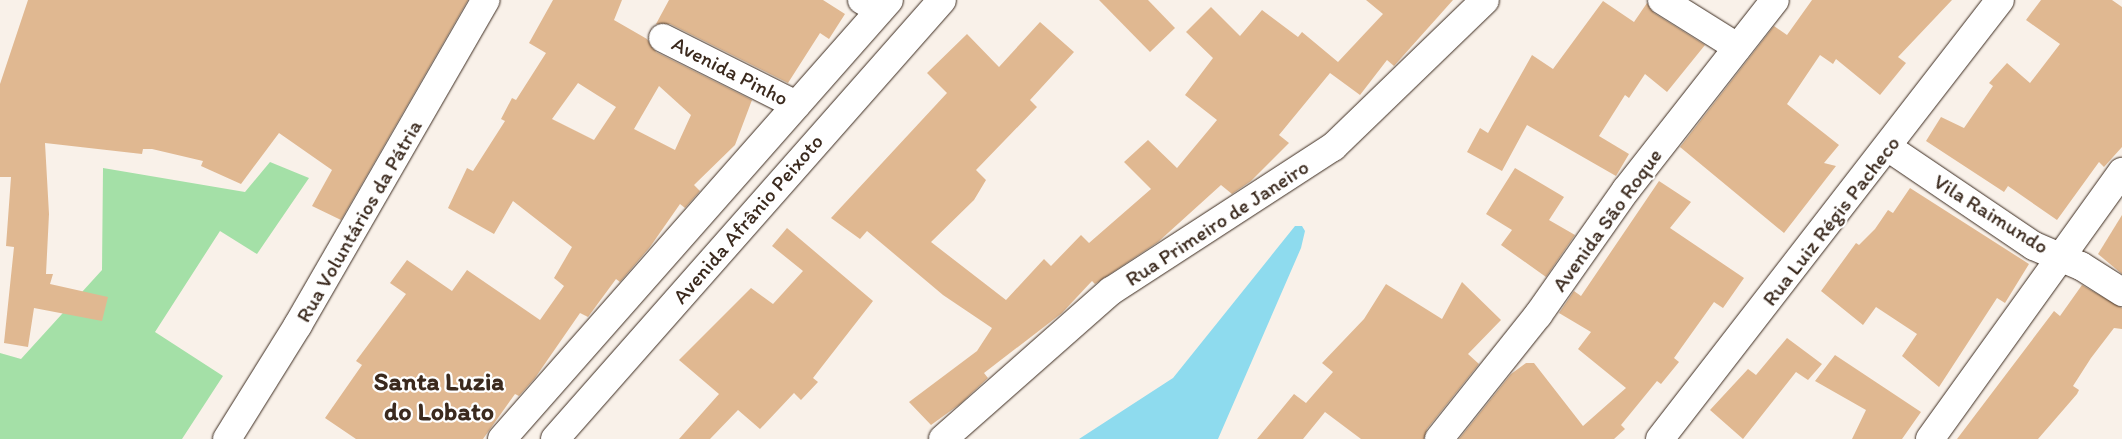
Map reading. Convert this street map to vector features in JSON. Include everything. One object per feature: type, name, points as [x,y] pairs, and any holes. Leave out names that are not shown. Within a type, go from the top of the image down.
[{"type":"street","name":"Rua Voluntários da Pátria","points":[[227,439],[298,325],[486,0]]},
{"type":"street","name":"Avenida Afrânio Peixoto","points":[[555,439],[942,0]]},
{"type":"street","name":"Rua Primeiro de Janeiro","points":[[943,439],[1111,291],[1333,148],[1485,0]]},
{"type":"street","points":[[1662,0],[1737,48]]},
{"type":"street","name":"Avenida São Roque","points":[[1439,439],[1538,315],[1626,190],[1776,0]]},
{"type":"street","name":"Rua Luiz Régis Pacheco","points":[[1660,439],[1889,148],[2000,0]]},
{"type":"street","name":"Avenida Afrânio Peixoto","points":[[502,439],[796,105],[876,4]]},
{"type":"street","name":"Avenida Pinho","points":[[663,38],[796,105]]},
{"type":"street","name":"Vila Raimundo","points":[[1889,148],[2034,246],[2058,256],[2122,292]]},
{"type":"street","points":[[1930,439],[2058,256],[2122,172]]},
{"type":"green space","points":[[270,162],[309,178],[257,254],[220,231],[155,332],[223,376],[182,439],[0,439],[0,353],[21,359],[102,270],[103,168],[245,192]]},
{"type":"water","points":[[1295,226],[1302,226],[1305,231],[1301,248],[1218,439],[1079,439],[1173,378]]},
{"type":"building","points":[[28,0],[468,0],[341,220],[312,206],[332,170],[279,133],[241,184],[201,166],[203,161],[152,149],[143,149],[142,154],[45,143],[49,214],[46,274],[53,274],[50,284],[108,297],[102,321],[34,308],[28,347],[4,343],[14,247],[6,246],[11,177],[0,177],[0,84]]},
{"type":"building","points":[[553,0],[622,0],[614,20],[647,39],[656,52],[752,100],[735,145],[694,185],[700,191],[685,208],[680,204],[650,247],[620,282],[616,279],[588,317],[580,313],[535,378],[519,396],[515,394],[483,439],[356,439],[325,418],[362,365],[356,361],[406,294],[390,283],[407,260],[452,291],[467,270],[540,320],[564,286],[554,278],[572,247],[513,201],[494,234],[448,208],[467,168],[473,171],[505,121],[501,119],[512,98],[516,100],[546,53],[529,43]],"holes":[[[578,83],[616,107],[594,140],[552,119]],[[659,86],[691,115],[675,150],[634,129]]]},
{"type":"building","points":[[669,0],[823,0],[845,14],[829,39],[820,33],[788,83],[670,24],[656,24]]},
{"type":"building","points":[[1099,0],[1148,0],[1175,28],[1150,52]]},
{"type":"building","points":[[1366,0],[1453,0],[1394,66],[1387,60],[1360,95],[1330,73],[1279,135],[1289,143],[1251,181],[1232,194],[1221,185],[1158,242],[1095,284],[1092,281],[1062,313],[984,373],[988,378],[960,404],[931,425],[909,402],[977,351],[992,328],[943,295],[867,231],[860,239],[831,218],[947,93],[927,73],[967,34],[999,67],[1040,22],[1074,52],[1030,100],[1037,107],[976,170],[986,180],[974,200],[931,242],[1006,300],[1044,259],[1051,266],[1081,235],[1089,243],[1151,189],[1124,162],[1148,140],[1177,168],[1217,120],[1185,95],[1213,58],[1186,32],[1211,7],[1240,36],[1262,10],[1298,37],[1302,32],[1338,62],[1383,14]]},
{"type":"building","points":[[1812,0],[1952,0],[1898,57],[1906,63],[1880,95],[1836,59],[1833,64],[1820,55],[1787,104],[1839,145],[1824,163],[1836,166],[1784,233],[1680,147],[1774,26],[1787,35]]},
{"type":"building","points":[[2041,0],[2112,0],[2122,7],[2122,147],[2104,167],[2099,162],[2057,220],[2008,186],[2004,192],[1926,141],[1941,117],[1964,128],[1993,86],[1989,83],[2007,63],[2030,83],[2060,44],[2026,20]]},
{"type":"building","points":[[1603,1],[1634,22],[1647,3],[1654,13],[1705,45],[1667,92],[1645,74],[1629,98],[1625,95],[1599,136],[1629,154],[1616,176],[1527,125],[1502,171],[1467,152],[1480,128],[1488,133],[1532,55],[1553,69]]},
{"type":"building","points":[[1515,168],[1564,197],[1549,220],[1575,235],[1546,277],[1501,245],[1512,230],[1486,214]]},
{"type":"building","points":[[1659,181],[1691,202],[1670,228],[1744,278],[1723,308],[1714,302],[1674,358],[1679,362],[1661,384],[1657,381],[1621,425],[1625,429],[1614,439],[1459,439],[1511,374],[1526,363],[1534,363],[1583,426],[1626,388],[1578,349],[1591,332],[1559,313],[1574,291],[1581,296]]},
{"type":"building","points":[[1910,188],[2029,264],[2005,303],[1997,298],[1939,387],[1902,356],[1917,334],[1876,307],[1863,325],[1821,291],[1856,243],[1859,245],[1875,229],[1888,210],[1893,213]]},
{"type":"building","points":[[2122,215],[2122,274],[2098,254]]},
{"type":"building","points":[[787,228],[873,301],[813,378],[818,382],[801,400],[794,393],[760,429],[738,410],[710,439],[679,439],[719,394],[679,360],[751,288],[773,304],[803,271],[772,246]]},
{"type":"building","points":[[1462,282],[1501,320],[1468,354],[1479,364],[1427,429],[1424,439],[1361,439],[1325,412],[1303,439],[1257,439],[1294,394],[1306,403],[1333,372],[1322,363],[1364,319],[1386,284],[1442,319]]},
{"type":"building","points":[[2082,285],[2122,308],[2122,329],[2114,328],[2091,358],[2073,386],[2079,390],[2077,394],[2038,439],[1957,439],[2054,311],[2060,316]]},
{"type":"building","points":[[1787,338],[1822,364],[1808,380],[1796,372],[1743,439],[1710,410],[1748,369],[1756,375]]},
{"type":"building","points":[[1835,355],[1921,412],[1902,439],[1852,439],[1866,410],[1815,381]]},
{"type":"district","name":"Santa Luzia do Lobato","points":[[439,397]]}]
